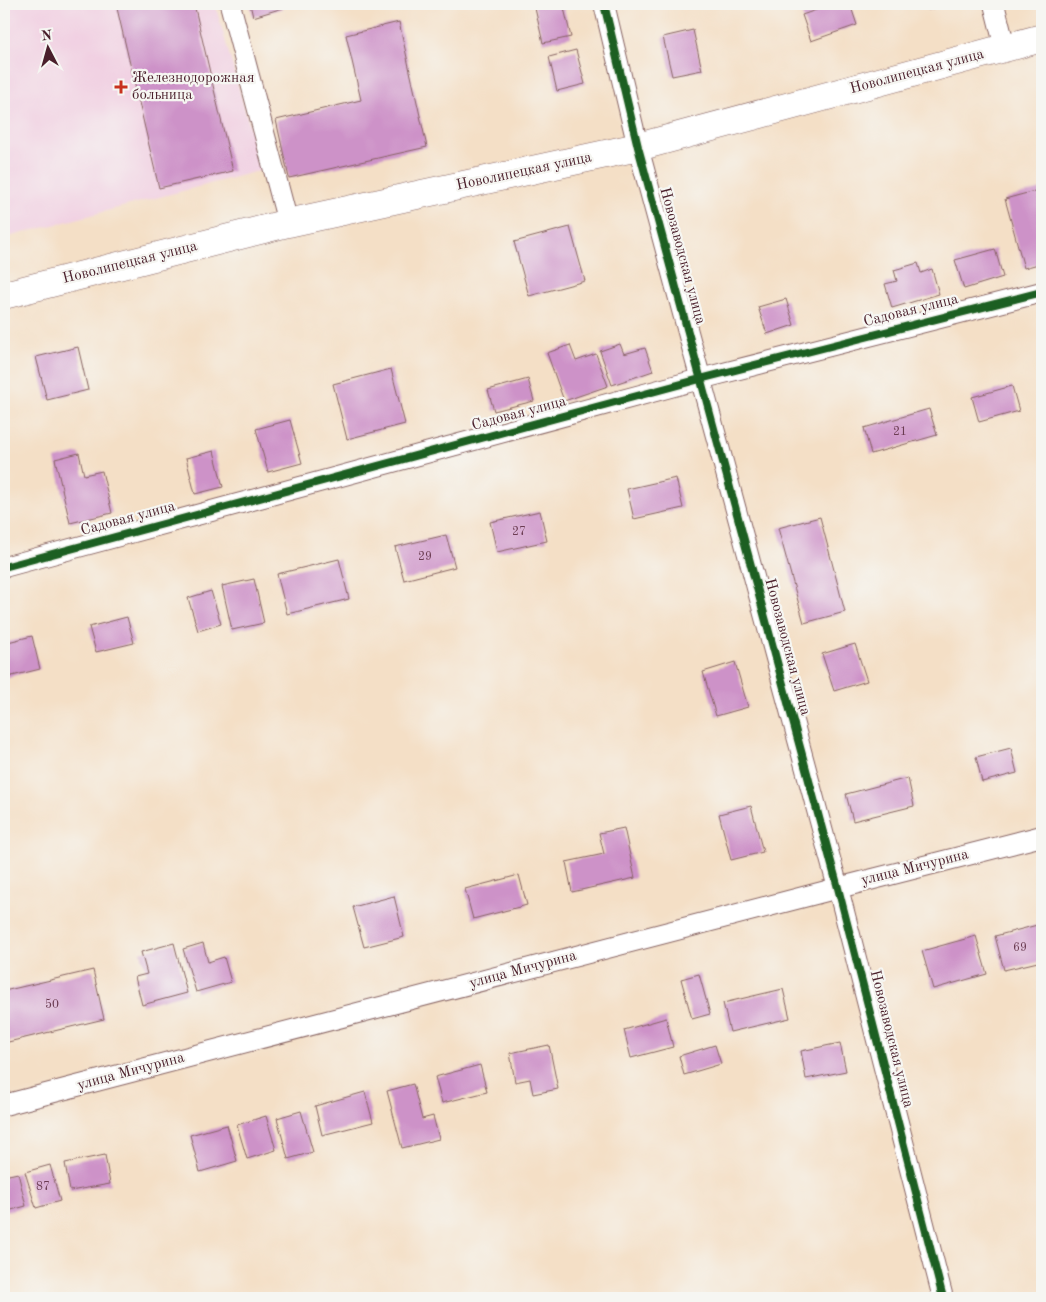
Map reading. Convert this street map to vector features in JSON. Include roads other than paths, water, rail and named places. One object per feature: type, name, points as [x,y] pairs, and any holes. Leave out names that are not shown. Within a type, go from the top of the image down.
[{"type":"street","points":[[230,4],[288,223]]},
{"type":"street","name":"Новозаводская улица","points":[[604,4],[638,147],[838,888],[943,1298]]},
{"type":"street","points":[[994,4],[1005,48]]},
{"type":"street","name":"Новолипецкая улица","points":[[4,295],[288,223],[638,147],[1042,38]]},
{"type":"street","name":"Садовая улица","points":[[4,567],[700,379],[1042,292]]},
{"type":"street","name":"улица Мичурина","points":[[4,1105],[1042,836]]},
{"type":"place","name":"Железнодорожная больница","points":[[121,87]]}]
